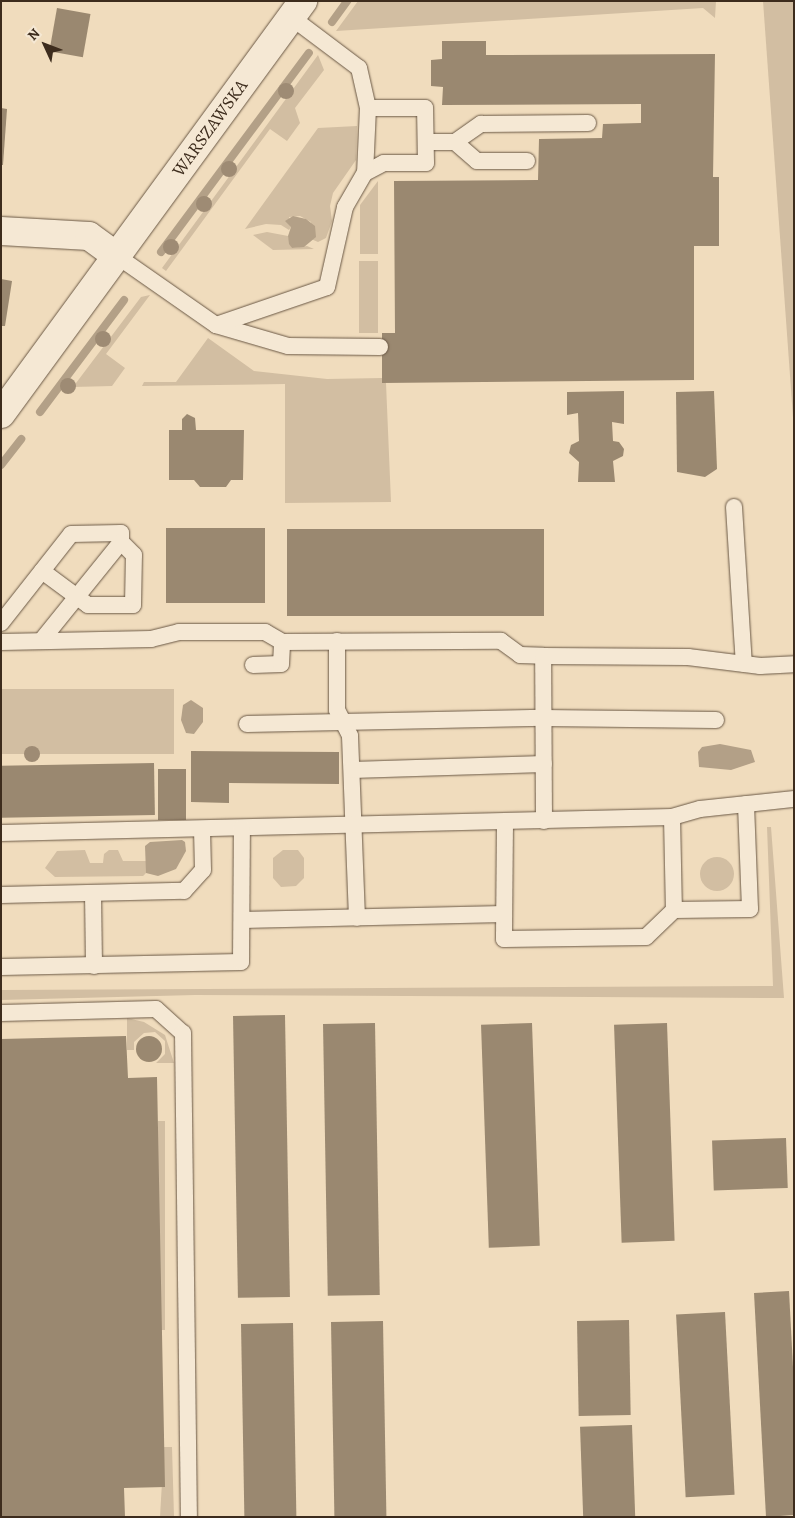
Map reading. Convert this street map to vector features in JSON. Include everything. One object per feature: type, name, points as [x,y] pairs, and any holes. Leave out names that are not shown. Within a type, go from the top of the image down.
[{"type":"main road","name":"WARSZAWSKA","points":[[1,414],[297,9]]},
{"type":"main road","points":[[1,231],[89,236],[117,256]]},
{"type":"lane","points":[[216,325],[327,287],[345,207],[365,173],[368,108],[359,68],[297,9]]},
{"type":"lane","points":[[365,173],[384,163],[426,163],[425,108],[368,108]]},
{"type":"lane","points":[[426,142],[455,142],[481,124],[588,123]]},
{"type":"lane","points":[[455,142],[477,161],[527,161]]},
{"type":"lane","points":[[117,256],[216,325],[288,346],[380,347]]},
{"type":"lane","points":[[734,506],[744,664]]},
{"type":"lane","points":[[1,623],[71,534],[120,533],[120,542],[40,641]]},
{"type":"lane","points":[[42,571],[88,605],[133,605],[134,554],[120,542]]},
{"type":"lane","points":[[1,642],[151,639],[179,632],[265,632],[282,642],[501,641],[520,655],[688,657],[744,664],[794,664]]},
{"type":"lane","points":[[337,641],[337,710],[350,736],[355,826],[357,918]]},
{"type":"lane","points":[[253,665],[281,664],[282,642]]},
{"type":"lane","points":[[543,656],[544,820]]},
{"type":"lane","points":[[247,724],[543,718],[716,720]]},
{"type":"lane","points":[[352,770],[544,764]]},
{"type":"lane","points":[[1,833],[672,817],[700,809],[794,799]]},
{"type":"lane","points":[[505,822],[504,939],[646,937],[674,910],[750,909],[746,804]]},
{"type":"lane","points":[[672,817],[674,910]]},
{"type":"lane","points":[[1,967],[241,962],[242,828]]},
{"type":"lane","points":[[1,895],[184,891],[203,870],[202,829]]},
{"type":"lane","points":[[93,893],[94,966]]},
{"type":"lane","points":[[242,920],[504,914]]},
{"type":"lane","points":[[1,1013],[156,1009],[183,1033],[189,1517]]},
{"type":"shaded area","points":[[358,1],[716,1],[715,18],[703,8],[336,31]]},
{"type":"shaded area","points":[[763,1],[794,1],[794,431]]},
{"type":"shaded area","points":[[318,55],[324,70],[295,108],[300,123],[287,141],[270,129],[166,271],[162,268]]},
{"type":"shaded area","points":[[357,126],[356,160],[333,193],[330,206],[332,221],[326,238],[318,242],[311,239],[313,239],[311,222],[300,216],[289,217],[291,227],[289,230],[281,225],[266,224],[245,229],[318,128]]},
{"type":"shaded area","points":[[378,181],[378,254],[360,254],[360,205]]},
{"type":"shaded area","points":[[293,216],[306,219],[315,226],[316,237],[304,247],[292,248],[289,244],[288,236],[291,227],[285,221]]},
{"type":"shaded area","points":[[267,232],[288,236],[292,248],[307,246],[314,249],[273,250],[253,235]]},
{"type":"shaded area","points":[[359,261],[378,261],[378,333],[359,333]]},
{"type":"shaded area","points":[[150,295],[106,354],[125,368],[112,386],[73,387],[141,297]]},
{"type":"shaded area","points":[[208,338],[254,371],[327,379],[382,378],[382,383],[386,383],[391,502],[285,503],[285,384],[142,386],[144,382],[176,382]]},
{"type":"shaded area","points":[[1,689],[174,689],[174,754],[1,754]]},
{"type":"shaded area","points":[[191,700],[203,708],[203,722],[194,734],[186,733],[181,720],[183,705]]},
{"type":"shaded area","points":[[720,744],[751,750],[755,762],[731,770],[699,767],[698,752],[702,747]]},
{"type":"shaded area","points":[[767,827],[771,827],[784,998],[195,995],[1,1000],[1,990],[773,986]]},
{"type":"shaded area","points":[[182,840],[185,842],[186,851],[176,869],[158,876],[146,873],[145,846],[150,842]]},
{"type":"shaded area","points":[[85,850],[90,863],[103,863],[104,854],[109,850],[118,850],[123,861],[146,861],[146,873],[143,876],[55,877],[45,868],[57,851]]},
{"type":"shaded area","points":[[283,850],[298,850],[304,858],[304,878],[296,886],[281,887],[273,878],[273,858]]},
{"type":"shaded area","points":[[717,857],[724,858],[729,862],[733,867],[733,881],[729,886],[724,890],[717,891],[710,890],[705,886],[701,881],[700,874],[701,867],[705,862],[710,858]]},
{"type":"shaded area","points":[[127,1018],[144,1022],[165,1035],[174,1063],[156,1063],[165,1054],[165,1041],[155,1032],[144,1033],[134,1042],[134,1050],[127,1050]]},
{"type":"shaded area","points":[[158,1121],[165,1121],[165,1330],[158,1330]]},
{"type":"shaded area","points":[[164,1447],[172,1447],[174,1517],[160,1517]]},
{"type":"building","points":[[57,8],[90,14],[83,57],[49,51]]},
{"type":"building","points":[[442,41],[486,41],[486,55],[715,54],[713,177],[719,177],[719,246],[694,246],[694,380],[382,383],[382,333],[395,333],[394,181],[538,180],[539,139],[602,138],[603,124],[641,123],[641,104],[442,105],[443,87],[431,86],[431,60],[442,59]]},
{"type":"building","points":[[1,108],[7,109],[3,165],[1,165]]},
{"type":"building","points":[[1,279],[12,281],[5,326],[1,326]]},
{"type":"building","points":[[624,391],[624,424],[612,422],[613,441],[619,442],[624,449],[623,456],[613,461],[615,482],[578,482],[579,462],[569,453],[571,445],[579,441],[578,413],[567,415],[567,392]]},
{"type":"building","points":[[714,391],[717,469],[705,477],[677,472],[676,392]]},
{"type":"building","points":[[187,414],[195,418],[196,430],[244,430],[243,480],[231,480],[226,487],[200,487],[194,480],[169,480],[169,430],[182,430],[182,419]]},
{"type":"building","points":[[166,528],[265,528],[265,603],[166,603]]},
{"type":"building","points":[[287,529],[544,529],[544,616],[287,616]]},
{"type":"building","points":[[191,751],[339,752],[339,784],[229,783],[229,803],[191,802]]},
{"type":"building","points":[[154,763],[155,815],[2,818],[1,766]]},
{"type":"building","points":[[158,769],[186,769],[186,820],[158,820]]},
{"type":"building","points":[[285,1015],[290,1297],[238,1298],[233,1016]]},
{"type":"building","points":[[375,1023],[380,1295],[328,1296],[323,1024]]},
{"type":"building","points":[[532,1023],[540,1246],[489,1248],[481,1025]]},
{"type":"building","points":[[667,1023],[675,1241],[622,1243],[614,1025]]},
{"type":"building","points":[[126,1036],[128,1078],[157,1077],[165,1487],[124,1488],[125,1517],[1,1517],[1,1039]]},
{"type":"building","points":[[149,1036],[158,1040],[162,1049],[158,1058],[149,1062],[140,1058],[136,1049],[140,1040]]},
{"type":"building","points":[[786,1138],[788,1188],[714,1191],[712,1141]]},
{"type":"building","points":[[789,1291],[794,1386],[794,1515],[766,1517],[754,1293]]},
{"type":"building","points":[[725,1312],[735,1495],[686,1497],[676,1315]]},
{"type":"building","points":[[629,1320],[631,1415],[579,1416],[577,1321]]},
{"type":"building","points":[[383,1321],[386,1517],[334,1517],[331,1322]]},
{"type":"building","points":[[293,1323],[296,1517],[244,1517],[241,1324]]},
{"type":"building","points":[[632,1425],[635,1517],[583,1517],[580,1427]]},
{"type":"waterway","points":[[332,22],[347,1]]},
{"type":"waterway","points":[[161,252],[309,53]]},
{"type":"waterway","points":[[40,412],[124,300]]},
{"type":"waterway","points":[[1,465],[21,439]]}]
